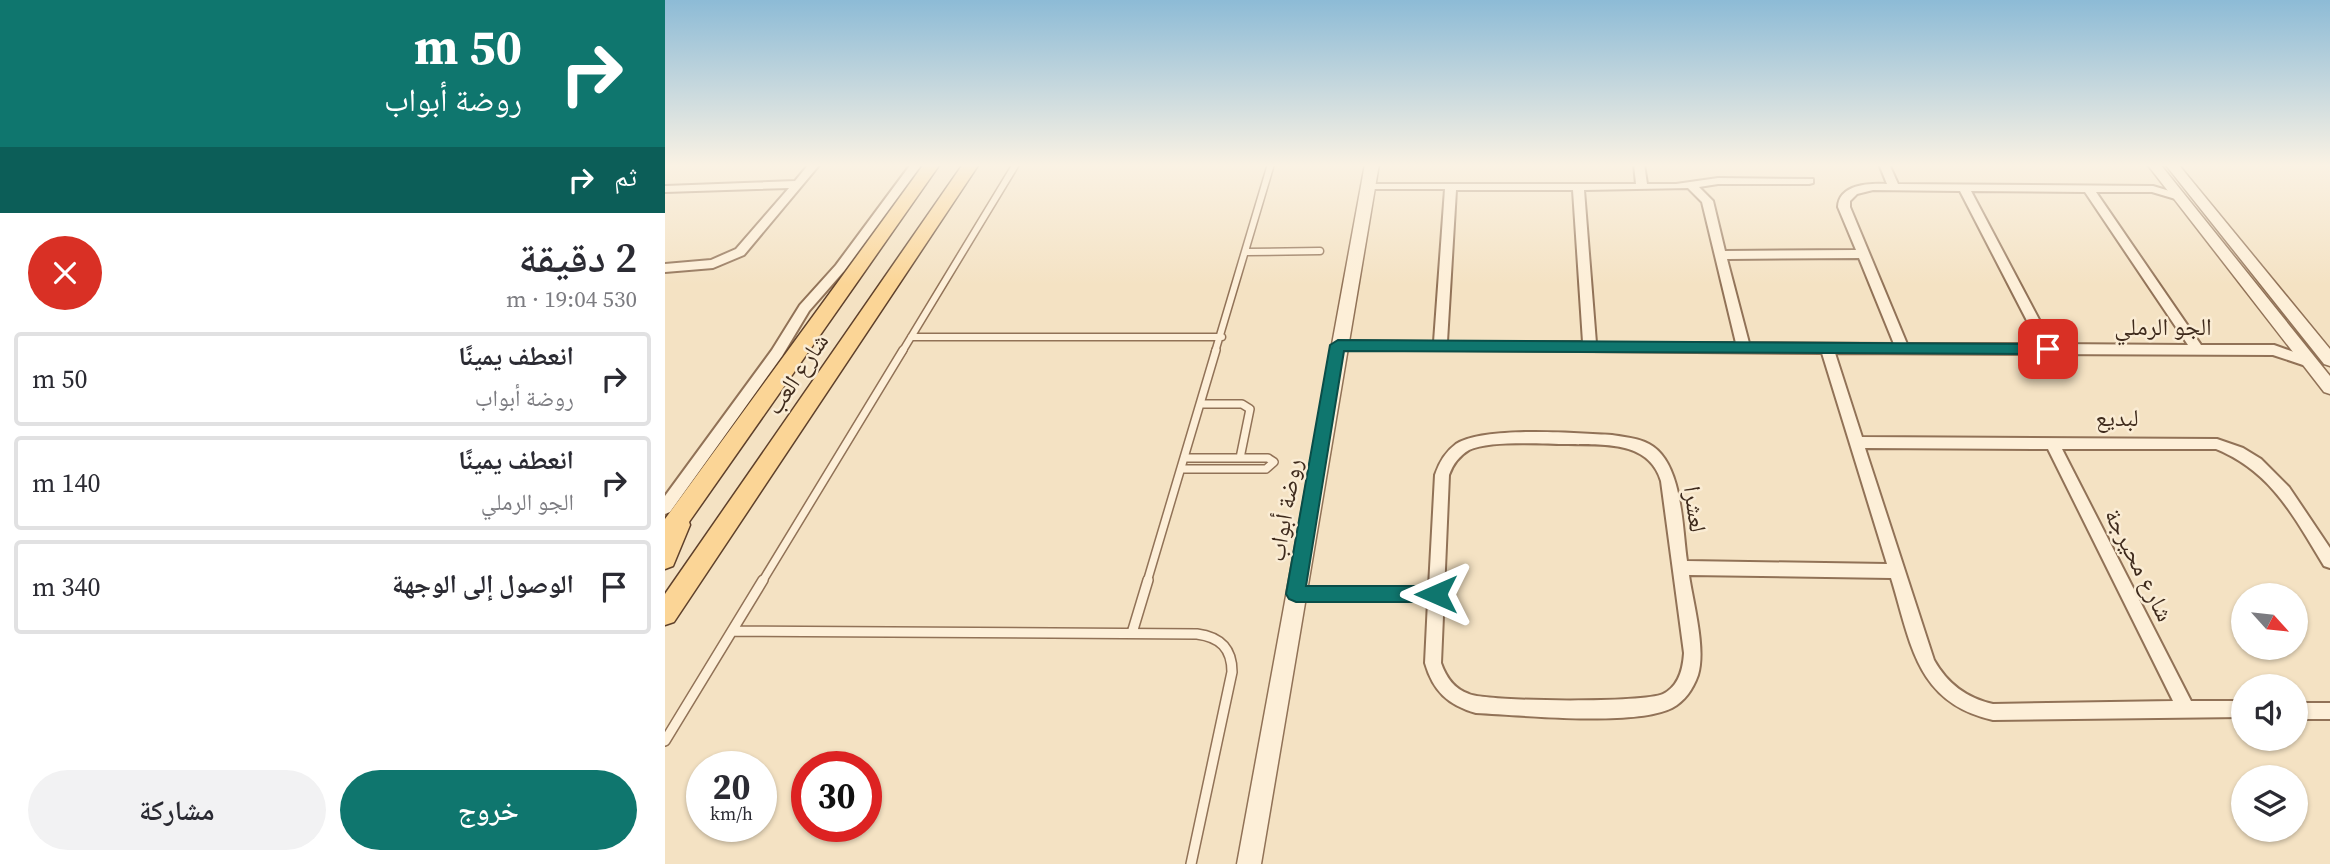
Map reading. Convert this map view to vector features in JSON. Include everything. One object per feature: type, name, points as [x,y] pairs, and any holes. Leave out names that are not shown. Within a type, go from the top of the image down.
[{"type":"main road","name":"شارع العب","points":[[665,537],[676,507],[819,321],[903,204]]},
{"type":"main road","name":"شارع العب","points":[[665,614],[944,204]]},
{"type":"main road","points":[[819,321],[840,268]]},
{"type":"main road","points":[[665,559],[676,507]]},
{"type":"street","points":[[665,268],[713,264],[740,252],[781,204]]},
{"type":"street","name":"شارع العب","points":[[676,507],[804,308],[840,268],[887,204]]},
{"type":"street","name":"روضة أبواب","points":[[1249,864],[1338,345],[1365,204]]},
{"type":"street","points":[[1440,346],[1450,204]]},
{"type":"street","points":[[1579,204],[1590,347]]},
{"type":"street","points":[[1708,204],[1744,348]]},
{"type":"street","points":[[1845,204],[1902,348]]},
{"type":"street","points":[[1973,204],[2048,349]]},
{"type":"street","points":[[2099,204],[2198,350]]},
{"type":"street","points":[[2185,204],[2330,388]]},
{"type":"street","points":[[2197,204],[2330,360]]},
{"type":"street","points":[[1720,255],[1864,254]]},
{"type":"street","points":[[2274,350],[2285,345],[2290,336]]},
{"type":"street","name":"الجو الرملي","points":[[1338,345],[2274,350],[2309,362]]},
{"type":"street","points":[[1827,348],[1932,674],[1949,693],[1971,706],[2004,713],[2231,709]]},
{"type":"street","name":"لعشرا","points":[[1477,441],[1615,441],[1640,446],[1660,461],[1668,481],[1692,665],[1689,677],[1675,697],[1652,707],[1476,705],[1463,702],[1451,695],[1436,675],[1433,663],[1436,594],[1444,466],[1457,450],[1477,441]]},
{"type":"street","name":"لبديع","points":[[1857,442],[2197,443],[2232,448],[2261,464],[2275,478],[2329,557]]},
{"type":"street","name":"شارع محيرجة","points":[[2052,443],[2185,708]]},
{"type":"street","points":[[1680,568],[1897,571]]},
{"type":"street","points":[[1296,594],[1436,594]]},
{"type":"street","points":[[2308,710],[2330,711]]},
{"type":"lane","points":[[665,741],[992,204]]},
{"type":"lane","points":[[1132,634],[1260,204]]},
{"type":"lane","points":[[1246,252],[1320,251]]},
{"type":"lane","points":[[911,337],[1222,337]]},
{"type":"lane","points":[[1202,404],[1241,404],[1250,409],[1240,458]]},
{"type":"lane","points":[[1182,469],[1266,469],[1274,462],[1268,458],[1185,458]]},
{"type":"lane","points":[[732,631],[1208,635],[1225,644],[1233,661],[1191,864]]},
{"type":"route","points":[[1436,594],[1296,594],[1338,345],[2048,349]]}]
